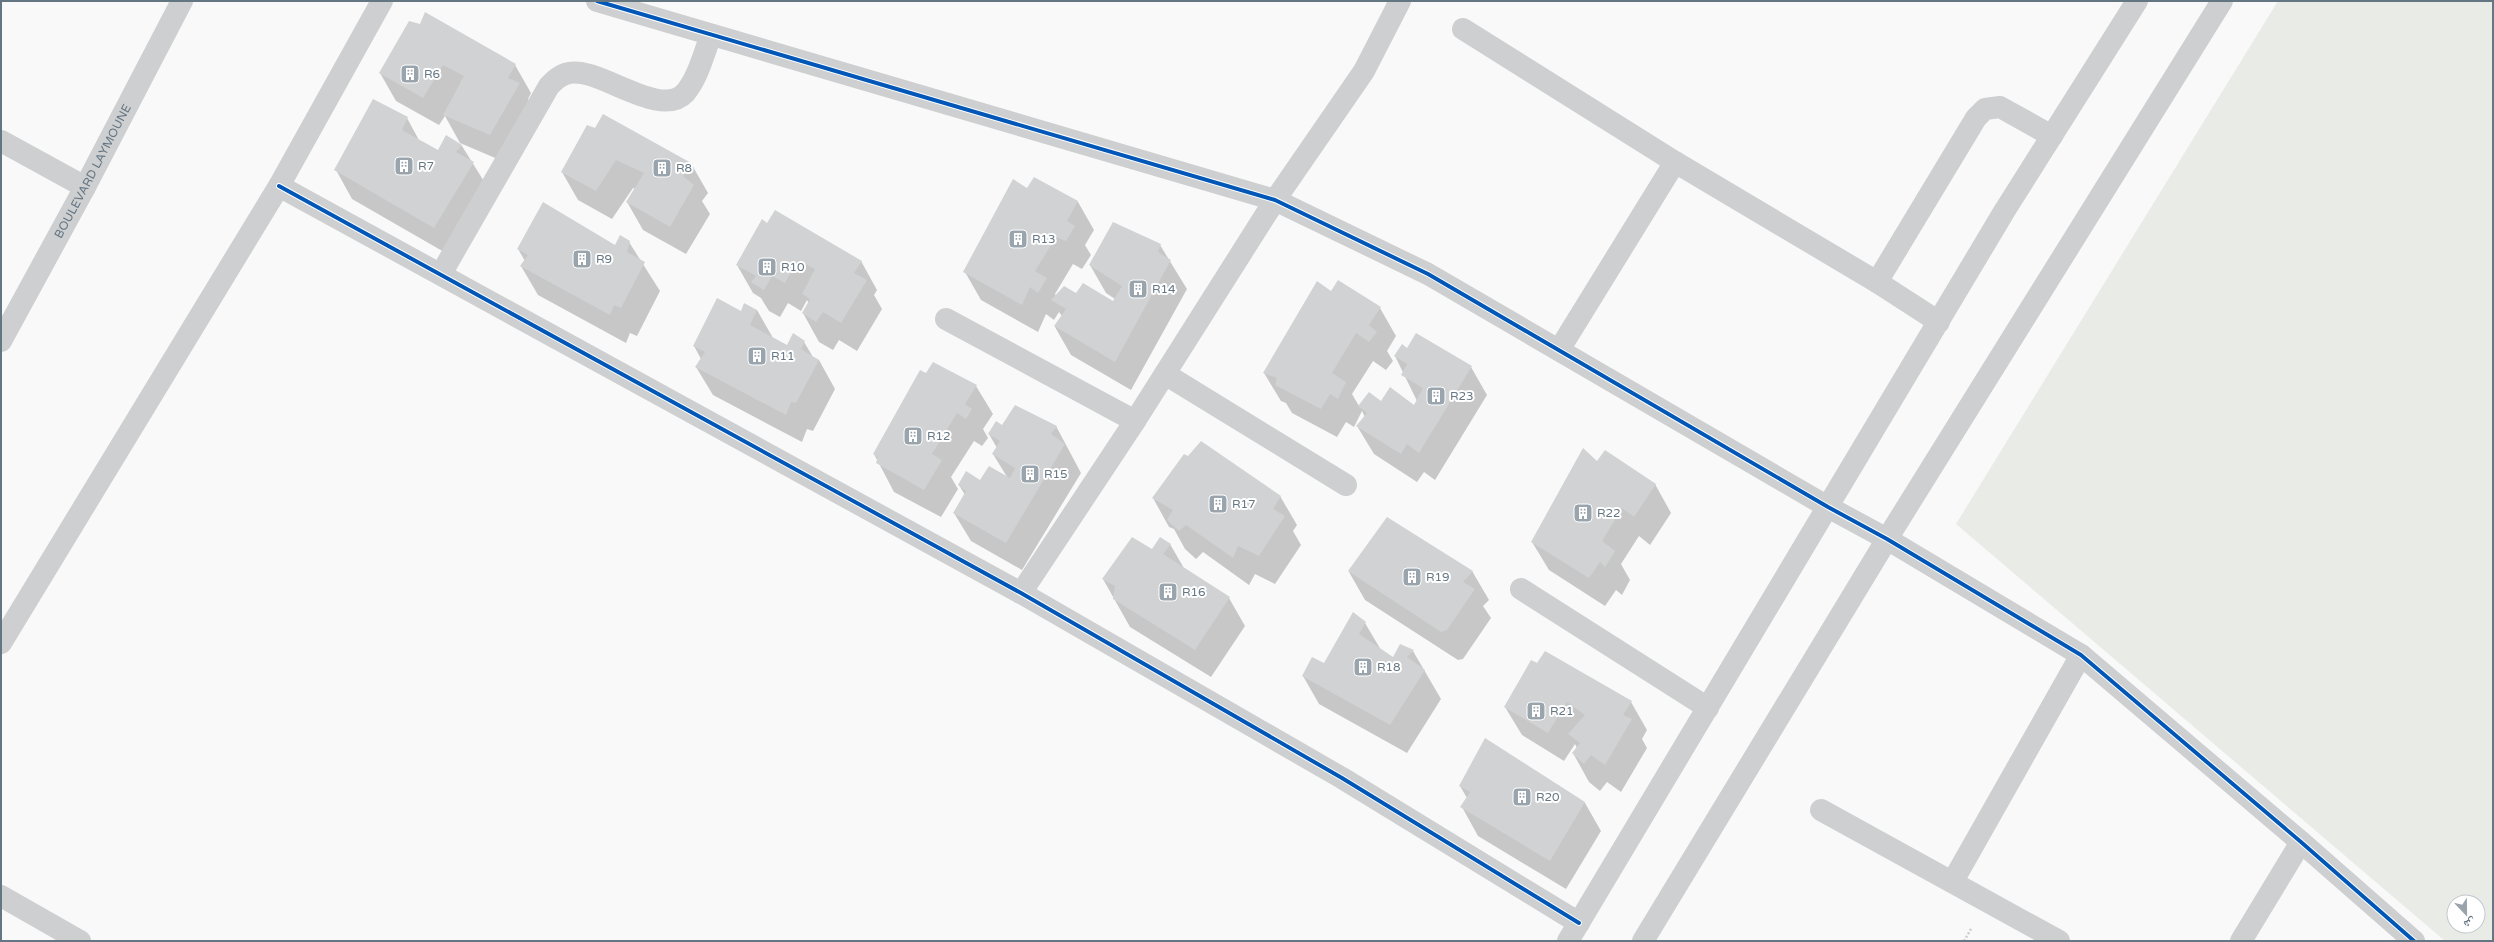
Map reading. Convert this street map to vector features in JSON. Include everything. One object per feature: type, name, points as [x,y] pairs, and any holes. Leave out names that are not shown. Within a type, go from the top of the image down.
[{"type":"street","name":"BOULEVARD LAYMOUNE","points":[[1,341],[85,187],[182,1]]},
{"type":"street","points":[[1,643],[279,186],[382,1]]},
{"type":"street","points":[[597,1],[1275,200],[1428,274],[1828,508],[1887,539],[2081,655],[2301,842],[2414,941]]},
{"type":"street","points":[[1021,593],[1135,421],[1275,200],[1364,71],[1400,1]]},
{"type":"street","points":[[1568,941],[1939,322],[2052,136],[2137,1]]},
{"type":"street","points":[[1643,941],[1887,539],[2222,1]]},
{"type":"street","points":[[1463,29],[1675,162],[1877,282],[1939,322]]},
{"type":"street","points":[[441,274],[549,86],[558,77],[570,72],[583,74],[656,99],[670,100],[684,94],[692,82],[711,35]]},
{"type":"street","points":[[1877,282],[1976,118],[1985,109],[2000,107],[2052,136]]},
{"type":"street","points":[[1,141],[85,187]]},
{"type":"street","points":[[1559,350],[1675,162]]},
{"type":"street","points":[[279,186],[1021,593],[1342,778],[1580,923]]},
{"type":"street","points":[[946,319],[1135,421]]},
{"type":"street","points":[[1165,374],[1346,485]]},
{"type":"street","points":[[1521,590],[1708,708]]},
{"type":"street","points":[[1953,881],[2081,655]]},
{"type":"street","points":[[1821,810],[2060,941]]},
{"type":"street","points":[[2241,941],[2301,842]]},
{"type":"street","points":[[1,896],[80,941]]},
{"type":"shaded area","points":[[2278,1],[2493,1],[2493,941],[2445,941],[1956,524]]},
{"type":"building","name":"R6","points":[[425,12],[516,64],[508,78],[520,83],[490,135],[443,115],[464,76],[443,65],[423,98],[379,73],[409,21],[420,24]]},
{"type":"building","name":"R7","points":[[373,99],[408,117],[402,130],[438,150],[446,135],[462,145],[456,152],[474,162],[434,228],[334,170]]},
{"type":"building","name":"R8","points":[[603,114],[693,164],[683,176],[694,185],[670,227],[626,202],[644,173],[616,160],[596,191],[561,172],[587,125],[595,128]]},
{"type":"building","name":"R13","points":[[1034,177],[1078,201],[1067,221],[1075,226],[1066,241],[1056,237],[1035,271],[1047,278],[1038,293],[1030,287],[1022,305],[963,272],[1013,179],[1027,188]]},
{"type":"building","name":"R9","points":[[543,202],[615,245],[620,235],[630,241],[627,252],[645,262],[621,308],[614,305],[610,315],[520,266],[528,255],[517,249]]},
{"type":"building","name":"R10","points":[[775,210],[862,261],[854,273],[867,280],[841,323],[823,312],[816,322],[802,313],[810,299],[802,294],[815,269],[798,260],[785,283],[772,276],[764,290],[751,282],[756,276],[736,265],[762,219],[767,223]]},
{"type":"building","name":"R14","points":[[1113,222],[1161,244],[1158,252],[1171,260],[1115,362],[1054,326],[1066,309],[1051,300],[1064,286],[1076,293],[1083,283],[1113,301],[1122,286],[1089,265]]},
{"type":"building","points":[[1338,280],[1381,307],[1369,325],[1377,332],[1369,342],[1356,333],[1332,373],[1346,382],[1338,399],[1330,394],[1321,409],[1275,385],[1277,378],[1263,373],[1317,281],[1331,291]]},
{"type":"building","name":"R11","points":[[717,298],[741,311],[744,303],[757,310],[750,325],[787,345],[793,333],[805,341],[801,349],[819,360],[796,403],[791,402],[786,415],[695,367],[705,352],[693,346]]},
{"type":"building","name":"R23","points":[[1416,333],[1472,366],[1419,453],[1407,444],[1401,454],[1356,426],[1367,413],[1358,406],[1369,392],[1381,401],[1390,387],[1414,405],[1423,388],[1401,375],[1407,364],[1394,356],[1402,344],[1407,348]]},
{"type":"building","name":"R12","points":[[933,362],[977,385],[965,404],[972,409],[966,419],[957,413],[932,454],[942,460],[924,490],[876,463],[878,457],[873,454],[920,370],[926,373]]},
{"type":"building","name":"R15","points":[[1015,405],[1057,426],[1051,434],[1065,444],[1006,543],[953,513],[966,491],[958,485],[966,471],[980,480],[989,466],[1010,478],[1015,468],[992,454],[1000,441],[988,434],[996,421],[1002,425]]},
{"type":"building","name":"R17","points":[[1201,441],[1281,496],[1273,509],[1285,516],[1259,556],[1238,546],[1233,558],[1186,525],[1179,531],[1167,520],[1173,510],[1152,498],[1184,454],[1188,456]]},
{"type":"building","name":"R22","points":[[1583,448],[1597,461],[1605,450],[1656,484],[1634,517],[1622,508],[1602,541],[1615,551],[1605,567],[1600,562],[1589,578],[1531,542]]},
{"type":"building","name":"R19","points":[[1387,517],[1473,571],[1463,582],[1475,589],[1447,630],[1441,632],[1348,571]]},
{"type":"building","name":"R16","points":[[1132,537],[1152,549],[1160,537],[1171,544],[1163,554],[1230,597],[1195,650],[1113,599],[1115,586],[1102,579]]},
{"type":"building","name":"R18","points":[[1353,612],[1366,622],[1359,634],[1393,657],[1400,644],[1414,650],[1407,657],[1425,670],[1390,725],[1302,676],[1312,657],[1324,663]]},
{"type":"building","name":"R21","points":[[1545,651],[1632,701],[1623,715],[1632,719],[1605,765],[1591,755],[1584,764],[1572,753],[1580,743],[1568,734],[1585,715],[1567,702],[1548,733],[1504,707],[1531,660],[1537,663]]},
{"type":"building","name":"R20","points":[[1485,738],[1585,802],[1550,861],[1460,807],[1470,792],[1459,786]]},
{"type":"cycle path","points":[[597,1],[1275,200],[1428,274],[1828,507],[1887,539],[2081,655],[2301,842],[2414,941]]},
{"type":"cycle path","points":[[279,186],[1021,593],[1342,778],[1579,923]]},
{"type":"place","name":"R6","points":[[410,74]]},
{"type":"place","name":"R7","points":[[404,166]]},
{"type":"place","name":"R8","points":[[662,168]]},
{"type":"place","name":"R13","points":[[1018,239]]},
{"type":"place","name":"R9","points":[[582,259]]},
{"type":"place","name":"R10","points":[[767,267]]},
{"type":"place","name":"R14","points":[[1138,289]]},
{"type":"place","name":"R11","points":[[757,356]]},
{"type":"place","name":"R23","points":[[1436,396]]},
{"type":"place","name":"R12","points":[[913,436]]},
{"type":"place","name":"R15","points":[[1030,474]]},
{"type":"place","name":"R17","points":[[1218,504]]},
{"type":"place","name":"R22","points":[[1583,513]]},
{"type":"place","name":"R19","points":[[1412,577]]},
{"type":"place","name":"R16","points":[[1168,592]]},
{"type":"place","name":"R18","points":[[1363,667]]},
{"type":"place","name":"R21","points":[[1536,711]]},
{"type":"place","name":"R20","points":[[1522,797]]}]
